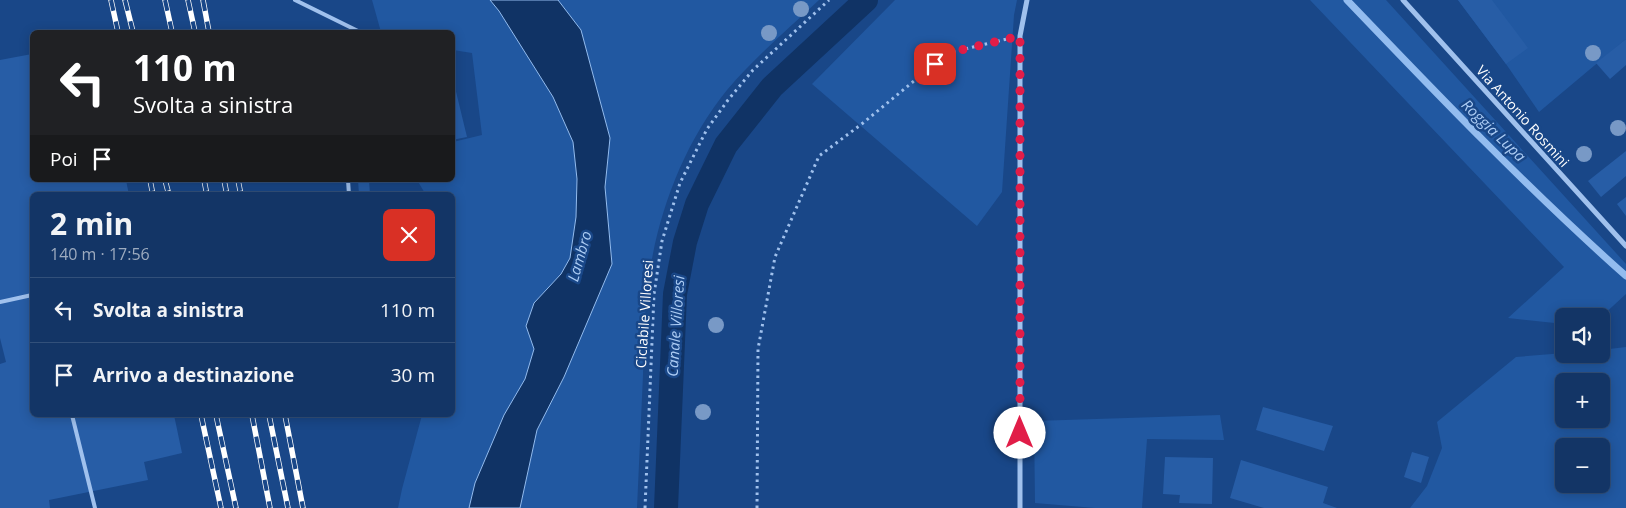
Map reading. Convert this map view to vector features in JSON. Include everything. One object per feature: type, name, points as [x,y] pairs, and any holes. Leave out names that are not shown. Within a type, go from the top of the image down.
[{"type":"street","points":[[1020,508],[1020,36],[1027,0]]},
{"type":"street","name":"Via Antonio Rosmini","points":[[1403,0],[1626,246]]},
{"type":"lane","points":[[295,0],[356,30]]},
{"type":"lane","points":[[0,302],[30,294]]},
{"type":"lane","points":[[72,417],[95,508]]},
{"type":"path","name":"Ciclabile Villoresi","points":[[645,508],[654,294],[662,241],[680,183],[707,129],[728,100],[753,70],[829,0]]},
{"type":"path","points":[[757,508],[758,349],[774,257],[819,156],[863,123],[948,53],[1020,36]]},
{"type":"shaded area","points":[[372,0],[490,0],[499,11],[553,97],[573,142],[577,179],[576,217],[570,258],[561,274],[534,303],[526,326],[535,349],[525,379],[504,415],[475,483],[469,508],[398,508],[421,417],[455,417],[455,192],[424,192],[418,182],[455,182],[455,142],[482,135],[472,53],[455,50],[455,30],[380,30]]},
{"type":"shaded area","points":[[558,0],[819,0],[760,55],[727,90],[696,135],[673,185],[656,238],[647,292],[637,508],[520,508],[537,430],[564,377],[612,264],[605,187],[610,138],[581,30]]},
{"type":"shaded area","points":[[895,0],[1017,0],[1014,15],[1002,192],[977,226],[812,84]]},
{"type":"shaded area","points":[[1310,0],[1386,0],[1626,264],[1626,294],[1610,309],[1555,308],[1555,323],[1508,318],[1564,267]]},
{"type":"shaded area","points":[[1458,0],[1626,0],[1626,39],[1539,112]]},
{"type":"shaded area","points":[[1626,347],[1626,508],[1410,508],[1427,486],[1442,448],[1437,422],[1516,357],[1555,354],[1555,363],[1610,363],[1610,349]]},
{"type":"shaded area","points":[[1220,415],[1224,440],[1147,439],[1142,508],[1095,508],[1035,503],[1034,421]]},
{"type":"water","name":"Lambro","points":[[490,0],[558,0],[581,30],[610,138],[605,187],[612,264],[564,377],[537,430],[520,508],[469,508],[475,483],[504,415],[525,379],[534,349],[526,326],[534,303],[561,274],[570,258],[576,217],[577,179],[573,142],[553,97],[499,11]]},
{"type":"building","points":[[1458,0],[1492,0],[1528,48],[1506,64]]},
{"type":"building","points":[[1626,39],[1626,65],[1610,79],[1596,63]]},
{"type":"building","points":[[30,54],[30,182],[126,182],[128,192],[30,192],[30,417],[174,417],[182,453],[144,462],[148,480],[49,500],[50,508],[0,508],[0,364],[6,362],[0,338],[0,60]]},
{"type":"building","points":[[455,87],[467,137],[455,139]]},
{"type":"building","points":[[1626,151],[1626,176],[1601,197],[1588,181]]},
{"type":"building","points":[[358,182],[369,182],[370,192],[359,192]]},
{"type":"building","points":[[1626,197],[1626,216],[1617,204]]},
{"type":"building","points":[[1263,407],[1333,426],[1324,451],[1256,430]]},
{"type":"building","points":[[1412,452],[1429,457],[1421,483],[1404,477]]},
{"type":"building","points":[[1165,457],[1213,458],[1212,504],[1179,503],[1180,495],[1163,494]]},
{"type":"building","points":[[1241,460],[1328,487],[1323,503],[1337,508],[1264,508],[1230,498]]},
{"type":"waterway","name":"Canale Villoresi","points":[[666,508],[675,294],[685,242],[697,204],[726,145],[772,87],[866,0]]},
{"type":"waterway","name":"Roggia Lupa","points":[[1347,0],[1518,175],[1626,276]]},
{"type":"railway","points":[[111,0],[118,30]]},
{"type":"railway","points":[[125,0],[132,30]]},
{"type":"railway","points":[[165,0],[172,30]]},
{"type":"railway","points":[[188,0],[195,30]]},
{"type":"railway","points":[[203,0],[209,30]]},
{"type":"railway","points":[[150,182],[152,192]]},
{"type":"railway","points":[[166,182],[168,192]]},
{"type":"railway","points":[[204,182],[206,192]]},
{"type":"railway","points":[[224,182],[226,192]]},
{"type":"railway","points":[[238,182],[240,192]]},
{"type":"railway","points":[[201,417],[221,508]]},
{"type":"railway","points":[[216,417],[236,508]]},
{"type":"railway","points":[[252,417],[270,508]]},
{"type":"railway","points":[[269,417],[288,508]]},
{"type":"railway","points":[[285,417],[303,508]]},
{"type":"route","points":[[935,64],[948,53],[1020,36],[1020,433]]}]
